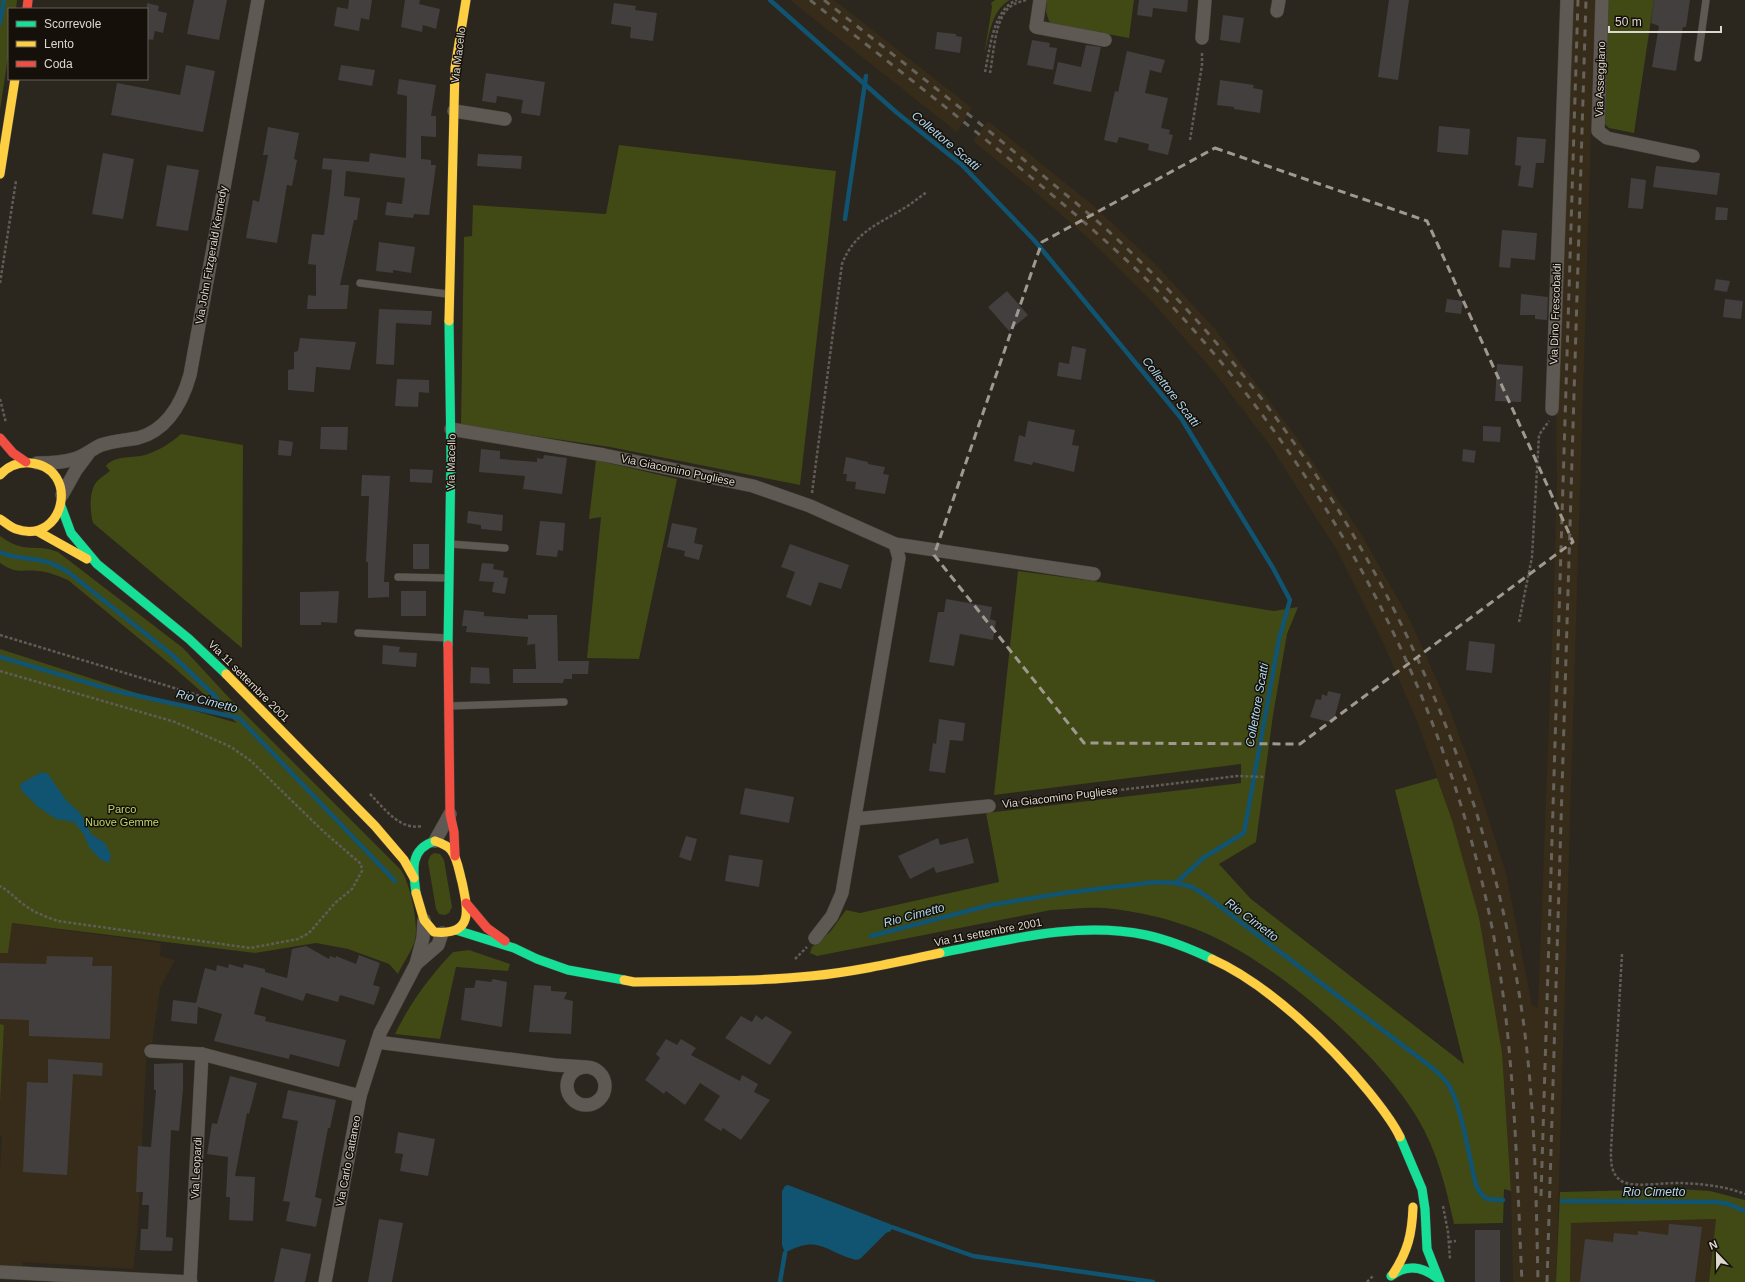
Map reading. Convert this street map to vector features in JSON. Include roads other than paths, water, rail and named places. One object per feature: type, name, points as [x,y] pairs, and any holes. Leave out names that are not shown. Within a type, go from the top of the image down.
[{"type":"main road","name":"Via Macello","points":[[455,856],[454,832],[450,814],[448,638],[451,429],[450,294],[455,68],[466,0]]},
{"type":"main road","points":[[0,174],[15,80]]},
{"type":"main road","name":"Via 11 settembre 2001","points":[[0,438],[13,453],[31,463],[47,468],[55,475],[60,485],[62,501],[71,533],[97,564]]},
{"type":"main road","points":[[0,475],[4,470],[14,464],[31,463]]},
{"type":"main road","points":[[37,531],[52,521],[62,501]]},
{"type":"main road","name":"Via 11 settembre 2001","points":[[0,519],[7,526],[16,530],[26,532],[37,531],[97,564],[190,639],[375,826],[404,860],[414,878]]},
{"type":"main road","name":"Via 11 settembre 2001","points":[[375,826],[396,836]]},
{"type":"main road","points":[[435,841],[442,842],[455,856]]},
{"type":"main road","name":"Via 11 settembre 2001","points":[[424,920],[414,878],[413,865],[419,846],[435,841]]},
{"type":"main road","name":"Via 11 settembre 2001","points":[[455,856],[466,903],[467,916],[456,930]]},
{"type":"main road","name":"Via 11 settembre 2001","points":[[466,903],[487,928],[514,948]]},
{"type":"main road","points":[[424,920],[434,932],[442,933]]},
{"type":"main road","name":"Via 11 settembre 2001","points":[[442,933],[456,930],[514,948],[537,959],[568,970],[634,982],[770,980],[812,976],[870,967],[1046,932],[1076,930],[1114,931],[1146,935],[1182,945],[1222,963],[1262,989],[1312,1030],[1356,1076],[1380,1107],[1398,1134],[1413,1165],[1422,1189],[1425,1209],[1427,1249],[1438,1280]]},
{"type":"main road","name":"Via 11 settembre 2001","points":[[1388,1280],[1404,1257],[1409,1246],[1412,1230],[1412,1193],[1408,1166],[1398,1134]]},
{"type":"main road","name":"Via 11 settembre 2001","points":[[1388,1280],[1400,1270],[1416,1267],[1424,1269],[1438,1280]]},
{"type":"street","name":"Via John Fitzgerald Kennedy","points":[[31,463],[74,460],[100,446],[140,437],[153,432],[168,420],[177,409],[185,394],[258,0]]},
{"type":"street","points":[[1040,0],[1036,27],[1105,40]]},
{"type":"street","points":[[1202,38],[1205,0]]},
{"type":"street","name":"Via Dino Frescobaldi","points":[[1552,408],[1567,0]]},
{"type":"street","name":"Via Asseggiano","points":[[1602,0],[1598,131],[1607,138],[1693,156]]},
{"type":"street","points":[[454,111],[505,119]]},
{"type":"street","name":"Via Giacomino Pugliese","points":[[451,429],[604,454],[753,486],[810,506],[895,544],[1094,574]]},
{"type":"street","name":"Via John Fitzgerald Kennedy","points":[[62,501],[76,470],[89,453]]},
{"type":"street","points":[[815,938],[832,916],[842,893],[899,558],[895,544]]},
{"type":"street","name":"Via Giacomino Pugliese","points":[[855,820],[989,806]]},
{"type":"street","name":"Via Macello","points":[[435,841],[450,814]]},
{"type":"street","name":"Via Carlo Cattaneo","points":[[325,1282],[360,1096],[377,1042],[390,1012],[416,964],[423,938],[424,920]]},
{"type":"street","name":"Via Carlo Cattaneo","points":[[416,964],[438,945],[442,933]]},
{"type":"street","points":[[377,1042],[555,1065],[585,1067],[597,1070],[604,1080],[604,1092],[597,1102],[585,1105],[574,1100],[568,1090],[569,1078],[574,1071],[585,1067]]},
{"type":"street","points":[[151,1051],[202,1054],[360,1096]]},
{"type":"street","name":"Via Leopardi","points":[[190,1282],[202,1054]]},
{"type":"street","points":[[555,1065],[569,1078]]},
{"type":"street","points":[[0,1272],[71,1279],[190,1282]]},
{"type":"lane","points":[[1698,58],[1706,0]]},
{"type":"lane","points":[[360,283],[450,294]]},
{"type":"lane","points":[[450,544],[505,548]]},
{"type":"lane","points":[[398,577],[449,578]]},
{"type":"lane","points":[[358,634],[448,638]]},
{"type":"lane","points":[[449,706],[564,702]]},
{"type":"water","points":[[42,772],[48,774],[66,800],[81,814],[91,834],[105,843],[111,855],[109,863],[100,859],[89,847],[83,833],[74,822],[56,819],[38,807],[21,790],[20,784]]},
{"type":"water","points":[[788,1185],[890,1224],[892,1227],[891,1231],[886,1233],[860,1259],[856,1260],[845,1257],[822,1246],[814,1245],[806,1245],[785,1253],[782,1245],[782,1191],[785,1186]]},
{"type":"waterway","points":[[0,23],[4,0]]},
{"type":"waterway","name":"Collettore Scatti","points":[[770,0],[896,112],[962,165],[1034,240],[1181,418],[1273,568],[1290,600],[1279,639],[1244,833],[1203,858],[1176,883]]},
{"type":"waterway","points":[[845,219],[866,76]]},
{"type":"waterway","points":[[0,552],[11,556],[46,562],[56,565],[68,572],[171,654],[217,698]]},
{"type":"waterway","name":"Rio Cimetto","points":[[0,657],[116,691],[239,718],[395,881]]},
{"type":"waterway","name":"Rio Cimetto","points":[[871,936],[991,905],[1064,893],[1156,882],[1176,883],[1192,887],[1205,895],[1441,1075],[1448,1084],[1457,1105],[1465,1133],[1476,1185],[1481,1194],[1486,1198],[1503,1200]]},
{"type":"waterway","name":"Rio Cimetto","points":[[1562,1201],[1717,1202],[1728,1204],[1745,1211]]},
{"type":"waterway","points":[[892,1227],[973,1256],[1153,1282]]},
{"type":"waterway","points":[[780,1282],[785,1253]]},
{"type":"railway","points":[[810,0],[946,108],[1057,199],[1143,276],[1209,348],[1270,425],[1325,507],[1374,594],[1416,683],[1451,776],[1479,870],[1499,966],[1509,1044],[1515,1124],[1522,1282]]},
{"type":"railway","points":[[824,0],[978,122],[1085,210],[1117,239],[1195,318],[1266,404],[1329,496],[1385,592],[1432,692],[1471,796],[1501,903],[1522,1012],[1530,1079],[1534,1147],[1538,1282]]},
{"type":"railway","points":[[1541,1196],[1578,0]]},
{"type":"railway","points":[[1547,1282],[1586,0]]},
{"type":"park label","name":"Parco Nuove Gemme","points":[[122,815]]}]
